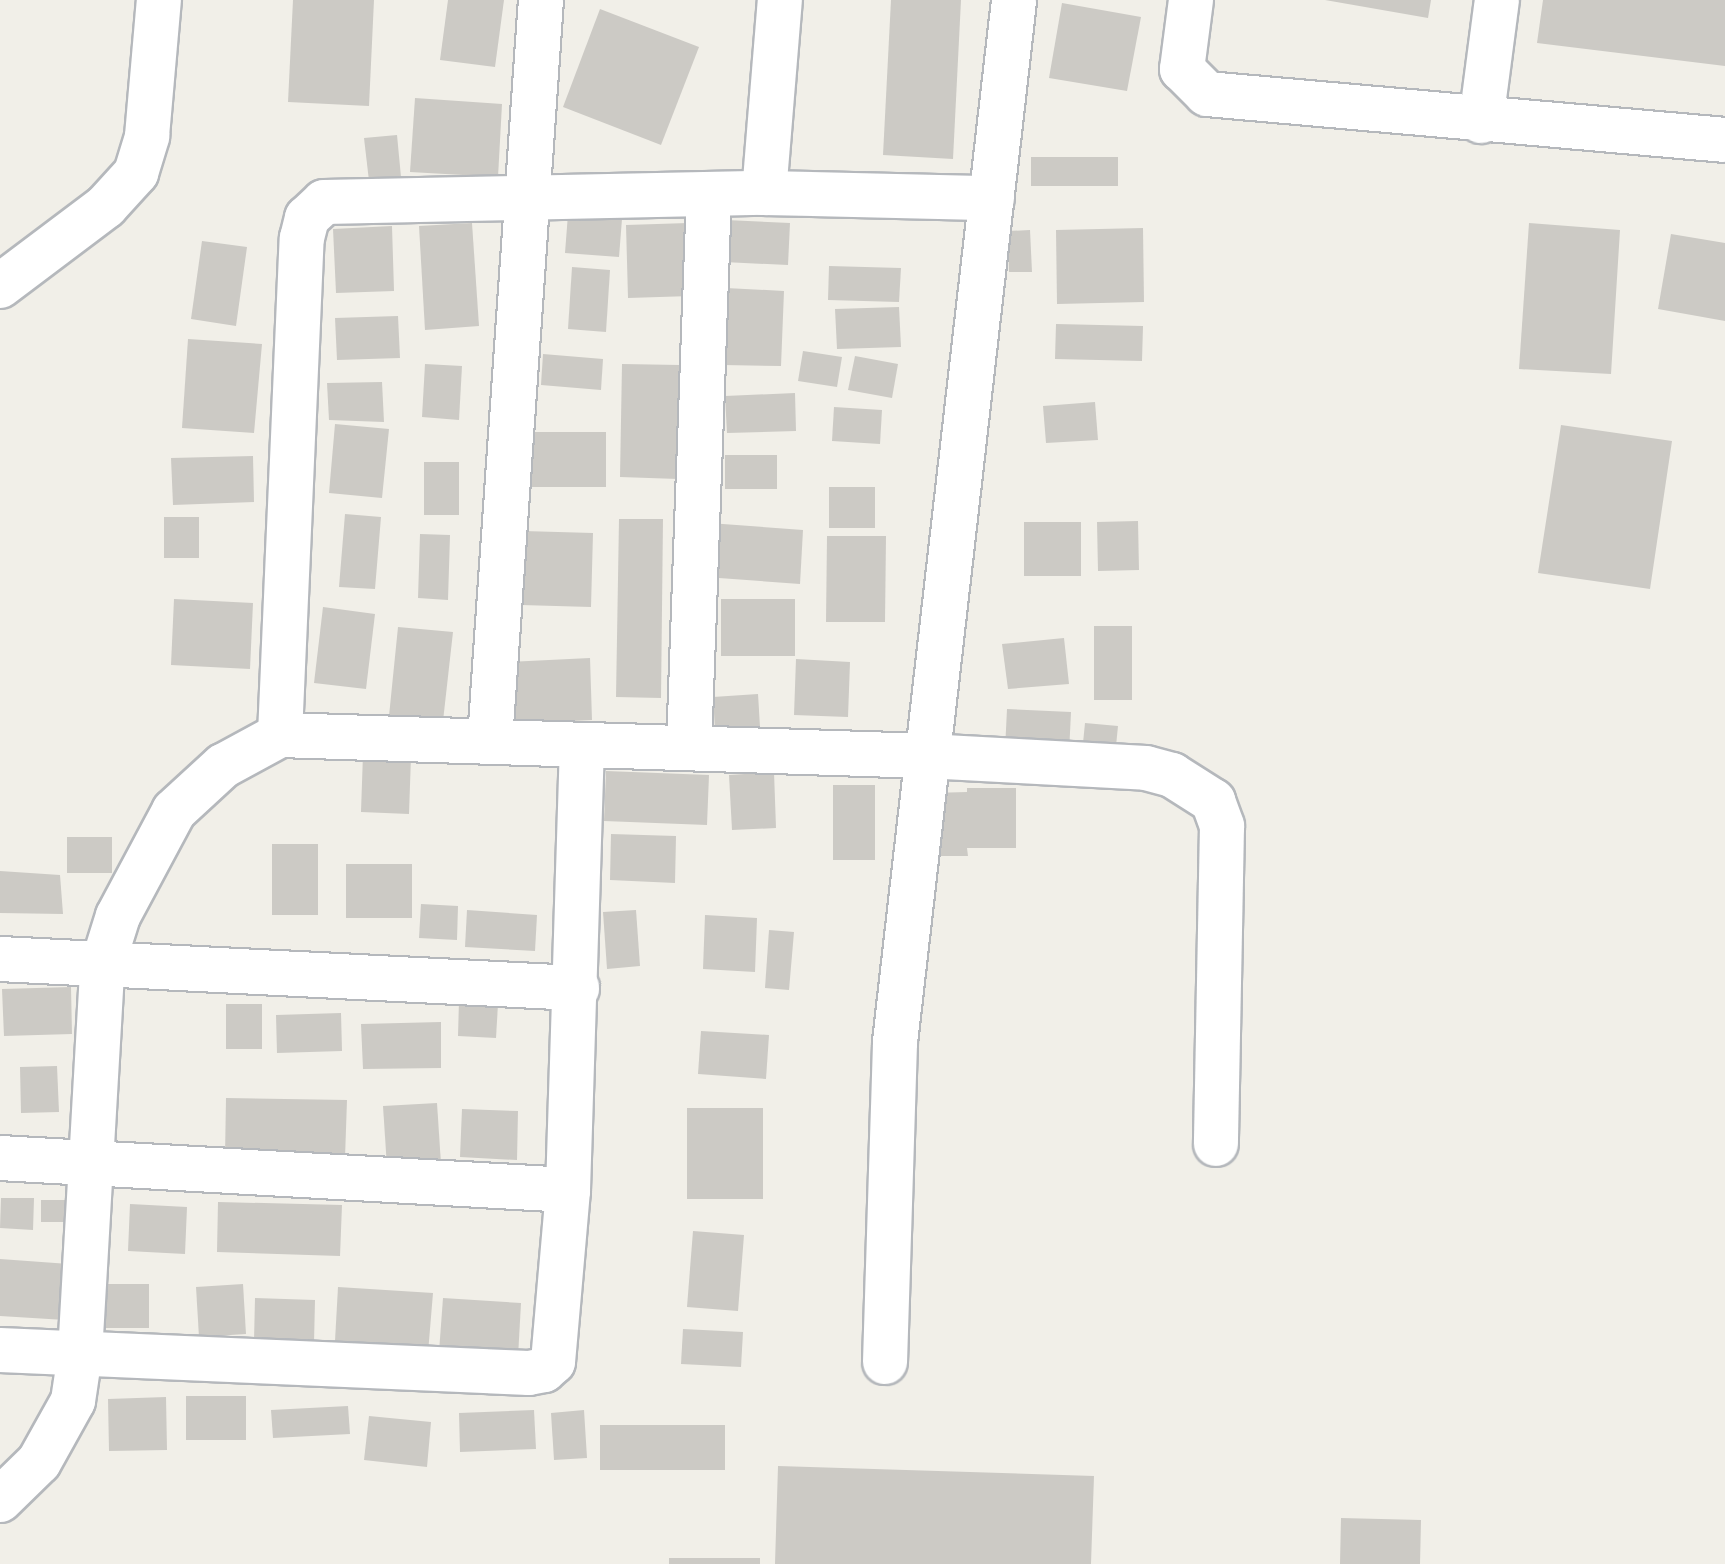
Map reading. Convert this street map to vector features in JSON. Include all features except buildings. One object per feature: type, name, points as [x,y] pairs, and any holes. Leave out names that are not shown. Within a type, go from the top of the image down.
[{"type":"street","points":[[0,286],[106,206],[136,173],[147,136],[159,0]]},
{"type":"street","points":[[490,740],[541,0]]},
{"type":"street","points":[[764,193],[780,0]]},
{"type":"street","points":[[885,1362],[895,1042],[1014,0]]},
{"type":"street","points":[[1191,0],[1182,69],[1207,94],[1481,121],[1725,140]]},
{"type":"street","points":[[1481,121],[1497,0]]},
{"type":"street","points":[[280,735],[302,238],[307,218],[324,202],[764,193],[992,198]]},
{"type":"street","points":[[689,747],[709,194]]},
{"type":"street","points":[[0,1500],[39,1462],[73,1401],[80,1354],[102,967],[142,864],[174,811],[223,766],[280,735],[926,756],[1146,768],[1194,785],[1213,801],[1222,826],[1216,1144]]},
{"type":"street","points":[[0,1350],[544,1370],[558,1352],[568,1190],[577,988],[582,745]]},
{"type":"street","points":[[0,959],[102,967],[577,988]]},
{"type":"street","points":[[0,1158],[568,1190]]}]
